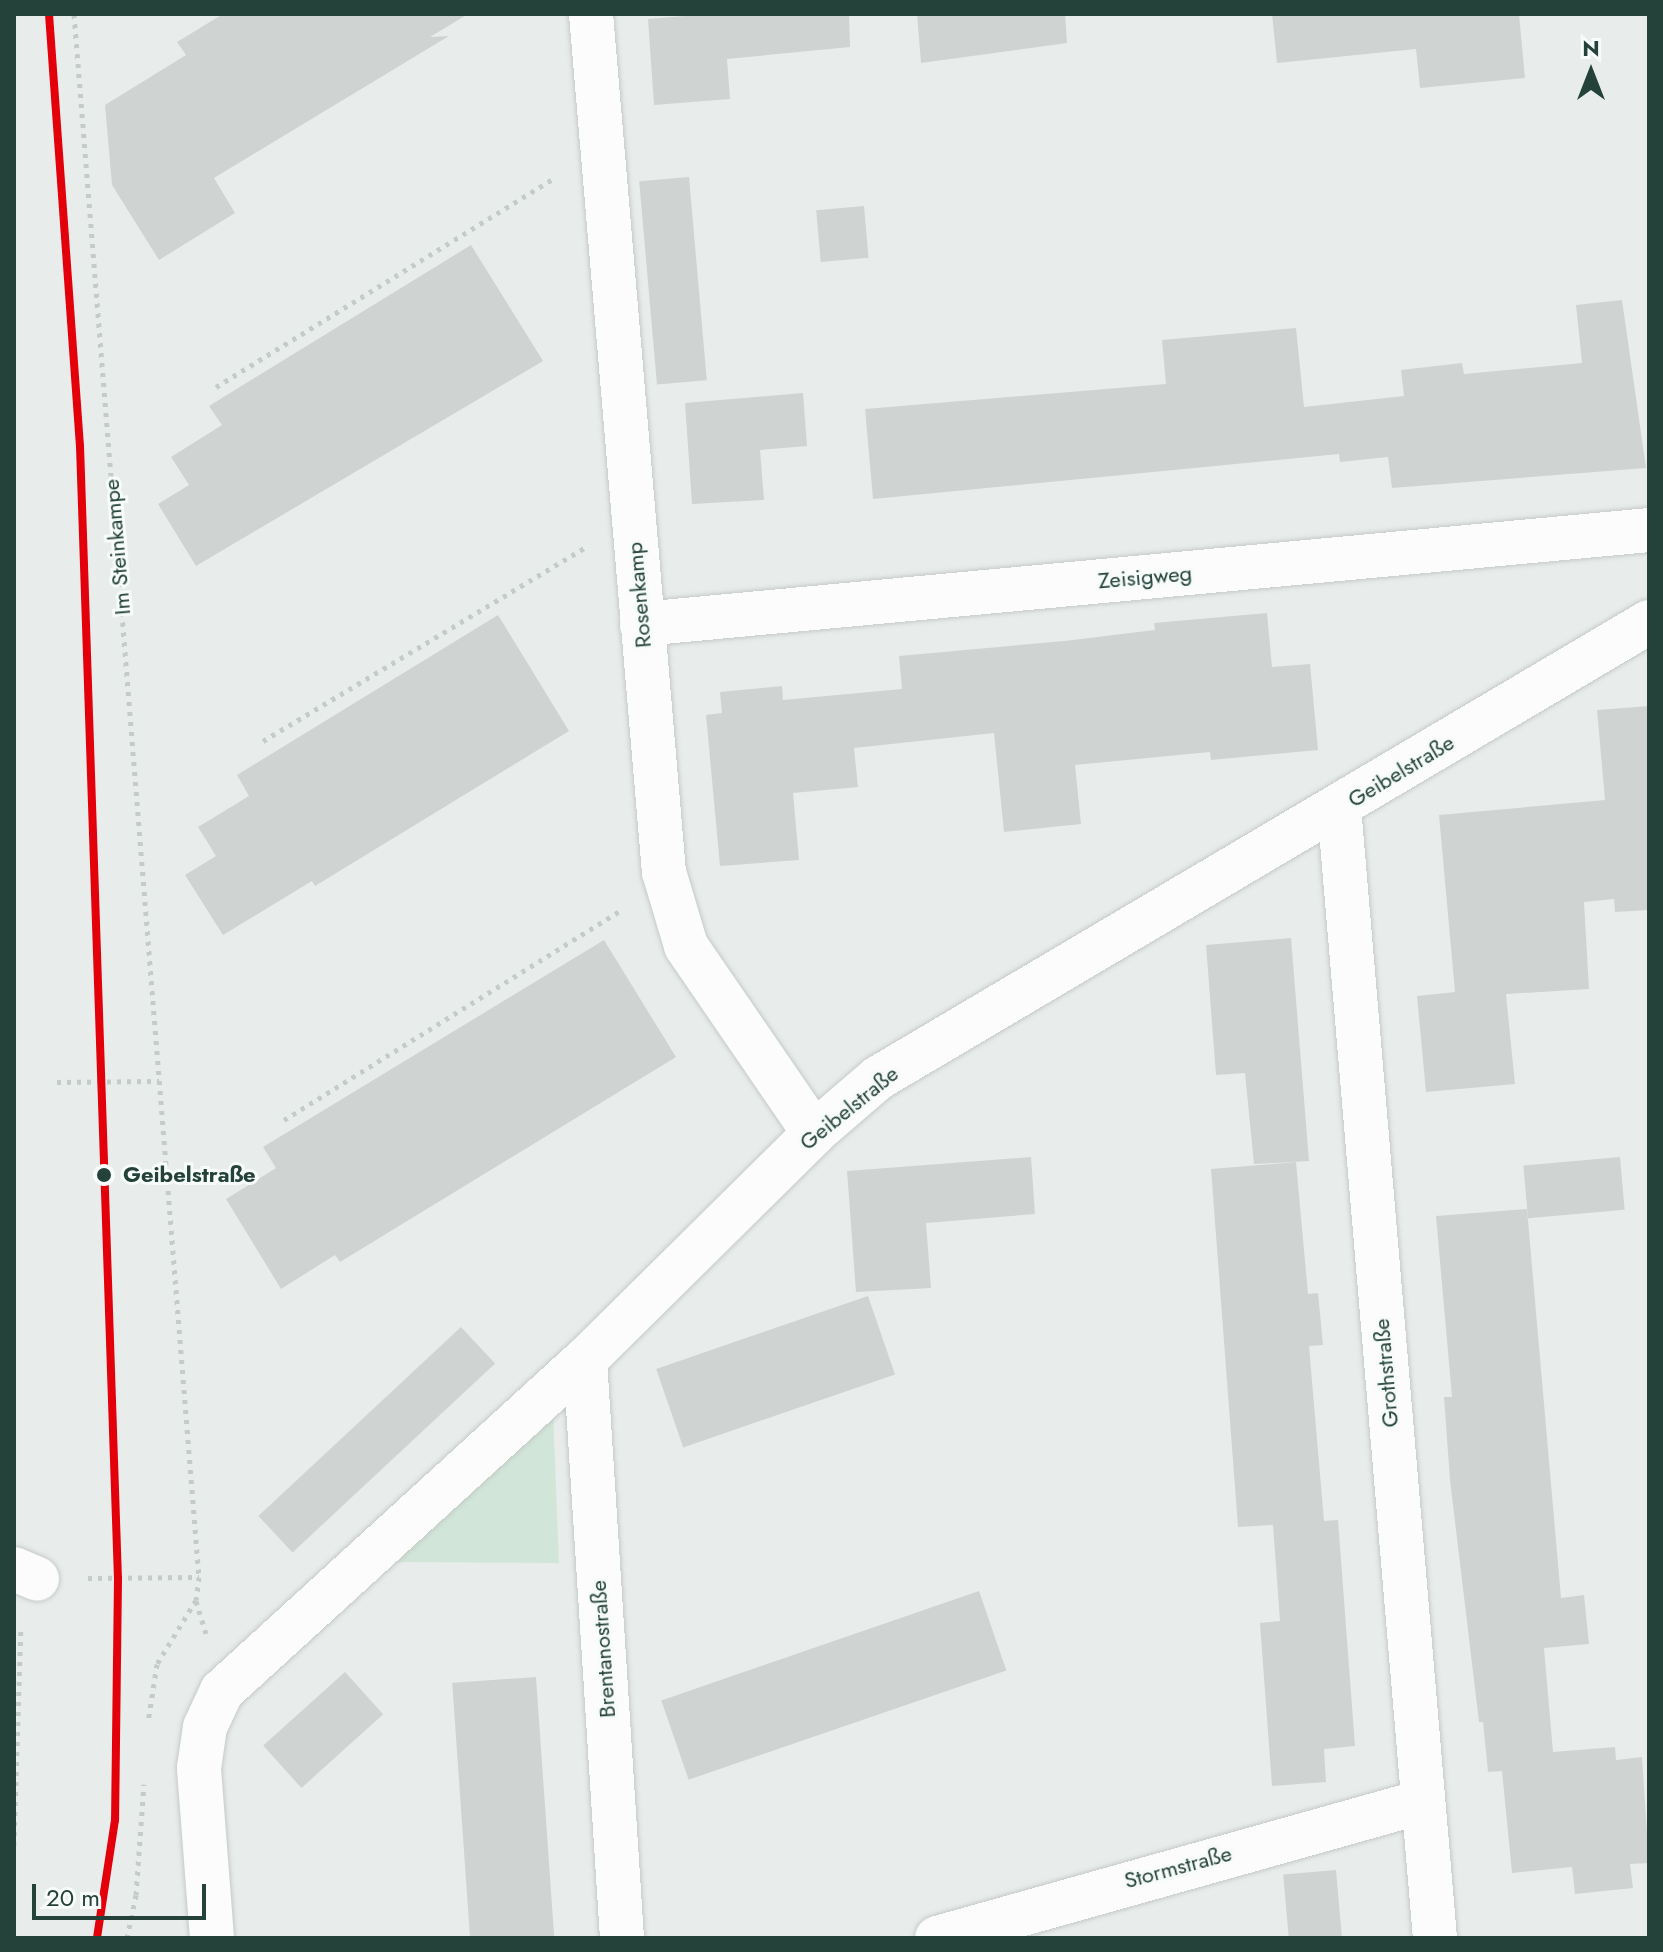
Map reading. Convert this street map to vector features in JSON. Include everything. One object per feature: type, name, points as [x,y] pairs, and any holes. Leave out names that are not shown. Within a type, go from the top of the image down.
[{"type":"street","name":"Rosenkamp","points":[[591,14],[664,872],[686,946],[814,1133]]},
{"type":"street","name":"Zeisigweg","points":[[642,624],[1649,530]]},
{"type":"street","name":"Geibelstraße","points":[[212,1938],[199,1768],[205,1727],[222,1691],[585,1360],[814,1133],[878,1078],[1649,622]]},
{"type":"street","name":"Grothstraße","points":[[1339,807],[1421,1802],[1435,1938]]},
{"type":"street","name":"Brentanostraße","points":[[585,1360],[622,1938]]},
{"type":"street","name":"Stormstraße","points":[[937,1938],[1421,1802]]},
{"type":"path","name":"Im Steinkampe","points":[[25,1574],[199,1577],[74,14]]},
{"type":"path","points":[[216,387],[602,149]]},
{"type":"path","points":[[263,741],[633,518]]},
{"type":"path","points":[[284,1120],[620,910],[664,872]]},
{"type":"path","points":[[57,1082],[159,1081]]},
{"type":"path","points":[[14,1845],[20,1632],[25,1574]]},
{"type":"green space","points":[[553,1411],[559,1563],[394,1562]]},
{"type":"building","points":[[223,14],[468,14],[430,37],[449,36],[214,178],[235,213],[159,260],[112,185],[105,105],[186,55],[177,42]]},
{"type":"building","points":[[709,14],[849,14],[850,47],[727,59],[730,99],[654,105],[648,19]]},
{"type":"building","points":[[917,14],[1065,14],[1067,43],[921,63]]},
{"type":"building","points":[[1272,14],[1519,14],[1525,78],[1420,88],[1416,49],[1277,63]]},
{"type":"building","points":[[689,177],[707,380],[657,385],[639,181]]},
{"type":"building","points":[[864,206],[869,258],[821,262],[816,210]]},
{"type":"building","points":[[471,245],[543,361],[196,566],[158,504],[189,485],[171,457],[222,425],[209,406]]},
{"type":"building","points":[[1622,300],[1646,468],[1392,488],[1388,457],[1340,462],[1339,454],[873,499],[865,409],[1166,384],[1162,340],[1296,328],[1304,407],[1404,396],[1401,370],[1462,363],[1464,374],[1582,363],[1576,305]]},
{"type":"building","points":[[803,393],[807,446],[760,450],[764,500],[692,504],[685,403]]},
{"type":"building","points":[[1267,613],[1272,667],[1310,664],[1318,750],[1211,760],[1210,752],[1075,765],[1081,824],[1004,832],[994,733],[854,748],[858,787],[793,793],[799,860],[720,866],[706,715],[722,713],[720,692],[782,686],[783,700],[902,689],[899,656],[1064,641],[1155,630],[1154,623]]},
{"type":"building","points":[[498,615],[569,731],[315,886],[312,881],[223,935],[185,875],[216,856],[198,827],[249,796],[237,775]]},
{"type":"building","points":[[1649,706],[1649,910],[1615,912],[1614,899],[1584,902],[1589,989],[1506,994],[1515,1084],[1426,1092],[1417,996],[1455,992],[1439,815],[1605,800],[1597,710]]},
{"type":"building","points":[[1291,938],[1309,1161],[1254,1164],[1245,1073],[1216,1075],[1206,945]]},
{"type":"building","points":[[604,940],[676,1057],[340,1262],[335,1255],[281,1289],[226,1199],[276,1168],[263,1147]]},
{"type":"building","points":[[1031,1157],[1035,1214],[926,1223],[931,1288],[856,1292],[847,1171]]},
{"type":"building","points":[[1620,1157],[1625,1210],[1528,1218],[1523,1165]]},
{"type":"building","points":[[1296,1162],[1308,1294],[1318,1293],[1323,1345],[1309,1346],[1324,1521],[1338,1520],[1355,1746],[1324,1749],[1326,1782],[1272,1786],[1260,1623],[1280,1621],[1273,1525],[1238,1527],[1211,1169]]},
{"type":"building","points":[[1527,1209],[1561,1598],[1584,1595],[1589,1644],[1544,1648],[1553,1752],[1615,1747],[1616,1760],[1642,1757],[1649,1863],[1630,1864],[1633,1888],[1575,1894],[1572,1867],[1512,1873],[1502,1771],[1488,1772],[1483,1722],[1479,1722],[1450,1480],[1444,1397],[1452,1397],[1436,1216]]},
{"type":"building","points":[[868,1296],[895,1374],[683,1447],[656,1369]]},
{"type":"building","points":[[461,1327],[495,1364],[293,1552],[258,1516]]},
{"type":"building","points":[[979,1591],[1006,1670],[689,1780],[661,1700]]},
{"type":"building","points":[[345,1672],[383,1714],[301,1788],[263,1746]]},
{"type":"building","points":[[536,1677],[554,1938],[470,1938],[452,1683]]},
{"type":"building","points":[[1336,1870],[1342,1938],[1289,1938],[1283,1875]]},
{"type":"transit line","points":[[49,14],[80,446],[118,1578],[115,1820],[97,1938]]},
{"type":"place","name":"Geibelstraße","points":[[104,1175]]}]
